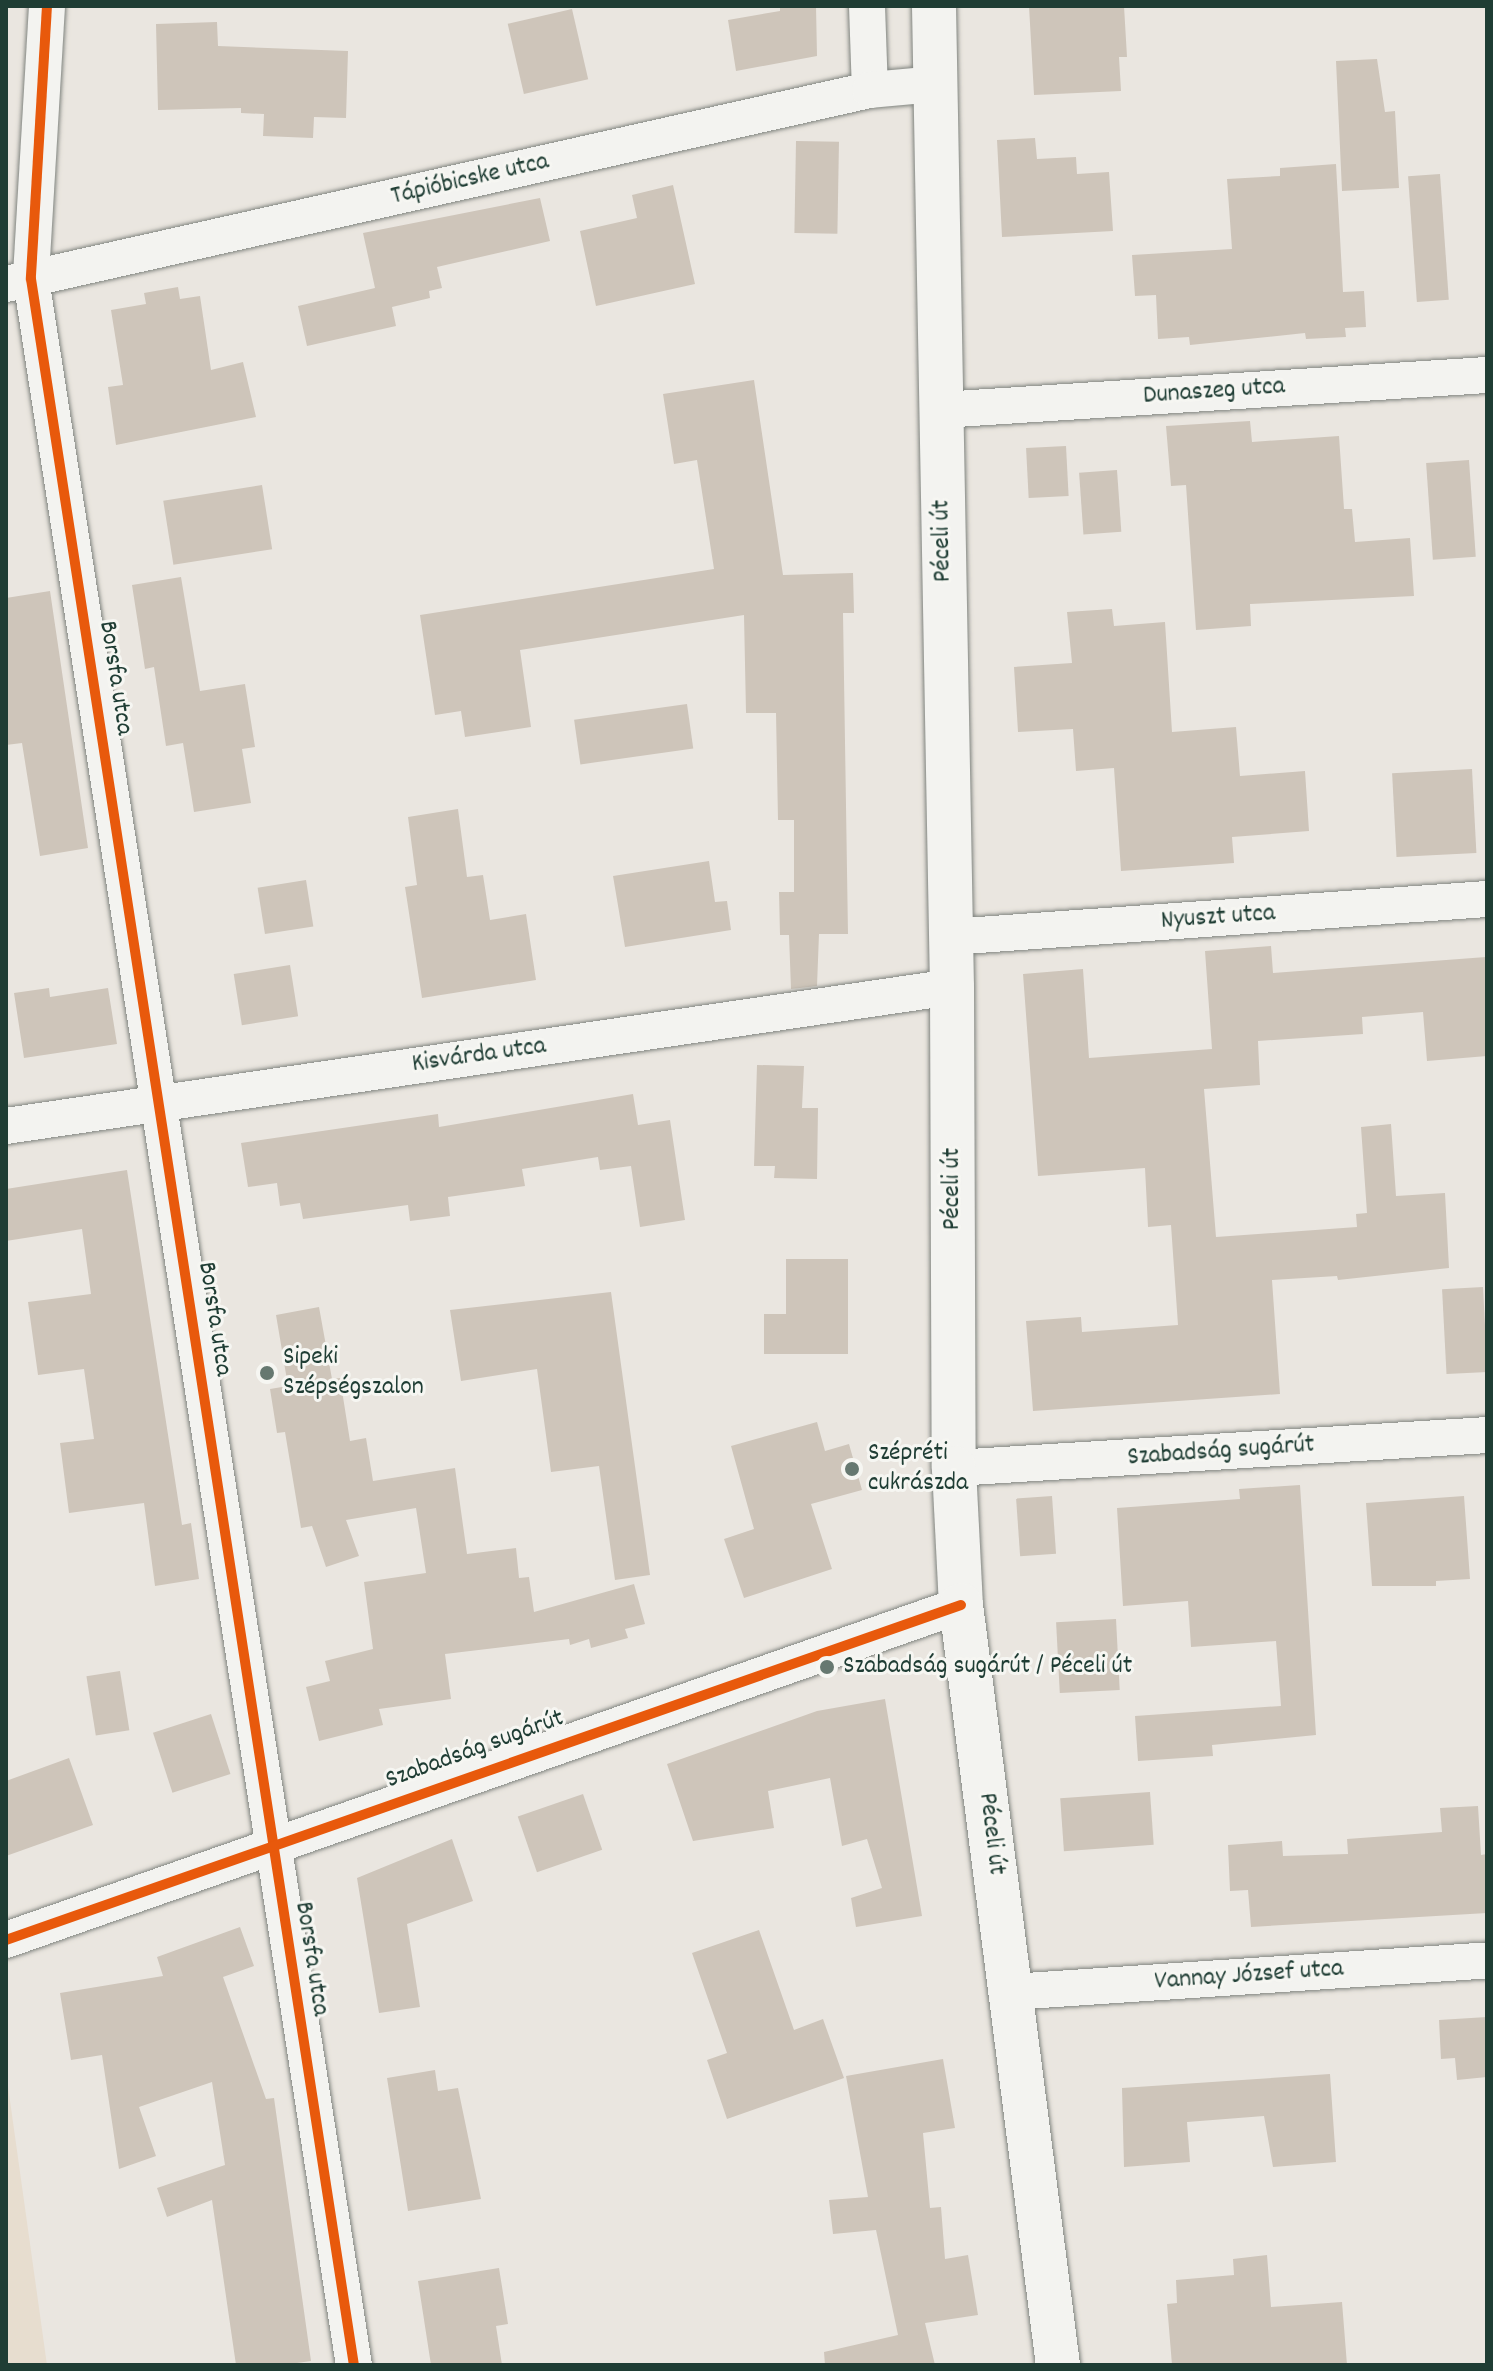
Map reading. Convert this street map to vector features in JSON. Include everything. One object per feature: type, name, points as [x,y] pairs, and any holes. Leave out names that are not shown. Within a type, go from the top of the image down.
[{"type":"main road","name":"Péceli út","points":[[934,6],[952,987],[954,1468],[961,1605],[1058,2365]]},
{"type":"street","name":"Borsfa utca","points":[[47,6],[18,281],[159,1103],[271,1846],[354,2365]]},
{"type":"street","points":[[867,6],[870,90]]},
{"type":"street","name":"Tápióbicske utca","points":[[18,281],[870,90],[936,84]]},
{"type":"street","name":"Dunaszeg utca","points":[[941,410],[1487,375]]},
{"type":"street","name":"Nyuszt utca","points":[[950,937],[1487,899]]},
{"type":"street","name":"Kisvárda utca","points":[[6,1126],[952,987]]},
{"type":"street","name":"Szabadság sugárút","points":[[954,1468],[1487,1435]]},
{"type":"street","name":"Szabadság sugárút","points":[[6,1940],[961,1605]]},
{"type":"street","name":"Vannay József utca","points":[[1011,1992],[1487,1960]]},
{"type":"shaded area","points":[[6,2072],[47,2365],[6,2365]]},
{"type":"building","points":[[780,6],[816,6],[817,56],[736,71],[728,20],[780,11]]},
{"type":"building","points":[[1029,6],[1124,6],[1127,57],[1119,57],[1121,91],[1034,95]]},
{"type":"building","points":[[572,9],[588,79],[524,94],[508,24]]},
{"type":"building","points":[[217,22],[218,46],[348,51],[346,118],[314,117],[313,138],[263,136],[264,114],[241,113],[241,108],[158,110],[156,24]]},
{"type":"building","points":[[1377,59],[1385,112],[1395,111],[1399,188],[1342,191],[1336,61]]},
{"type":"building","points":[[1035,138],[1037,159],[1076,157],[1077,174],[1109,172],[1113,231],[1002,237],[997,140]]},
{"type":"building","points":[[796,141],[839,142],[837,234],[794,233]]},
{"type":"building","points":[[1336,164],[1343,292],[1364,291],[1366,327],[1345,328],[1346,337],[1306,339],[1305,333],[1190,345],[1189,337],[1158,339],[1156,295],[1135,296],[1132,255],[1232,249],[1227,179],[1280,176],[1280,168]]},
{"type":"building","points":[[1440,174],[1449,300],[1417,302],[1408,176]]},
{"type":"building","points":[[673,185],[695,284],[596,306],[580,231],[637,218],[632,195]]},
{"type":"building","points":[[540,198],[550,241],[437,267],[442,288],[429,291],[430,298],[392,307],[396,326],[307,346],[298,306],[375,288],[363,233]]},
{"type":"building","points":[[178,287],[180,299],[200,296],[211,370],[243,362],[256,417],[116,445],[108,387],[123,385],[111,310],[146,304],[144,293]]},
{"type":"building","points":[[754,380],[783,575],[853,573],[854,613],[843,613],[848,934],[819,934],[817,986],[791,989],[789,935],[780,935],[779,892],[794,892],[794,820],[778,820],[776,713],[746,713],[744,615],[520,650],[531,727],[465,737],[461,711],[435,715],[420,615],[714,569],[697,460],[674,464],[663,394]]},
{"type":"building","points":[[1250,421],[1252,442],[1339,436],[1344,509],[1352,509],[1355,542],[1410,538],[1414,596],[1250,604],[1251,626],[1196,630],[1186,485],[1171,486],[1166,426]]},
{"type":"building","points":[[1066,446],[1069,496],[1029,498],[1026,448]]},
{"type":"building","points":[[1469,460],[1476,557],[1433,560],[1426,463]]},
{"type":"building","points":[[1117,470],[1121,532],[1083,534],[1079,473]]},
{"type":"building","points":[[262,485],[272,549],[173,565],[163,501]]},
{"type":"building","points":[[181,577],[200,691],[245,684],[255,747],[242,749],[251,803],[194,812],[183,743],[166,746],[154,667],[145,669],[132,585]]},
{"type":"building","points":[[50,591],[88,848],[40,856],[22,743],[6,745],[6,598]]},
{"type":"building","points":[[1112,609],[1114,626],[1165,622],[1172,732],[1236,727],[1240,776],[1305,771],[1309,831],[1232,837],[1234,863],[1121,871],[1114,768],[1076,771],[1073,729],[1018,732],[1014,667],[1072,663],[1067,612]]},
{"type":"building","points":[[687,704],[693,749],[580,764],[574,720]]},
{"type":"building","points":[[1472,769],[1476,853],[1397,857],[1392,773]]},
{"type":"building","points":[[458,809],[467,877],[483,875],[490,920],[526,914],[536,980],[422,998],[405,887],[417,885],[408,817]]},
{"type":"building","points":[[709,861],[715,902],[727,901],[731,930],[625,947],[613,876]]},
{"type":"building","points":[[306,880],[313,926],[265,934],[258,888]]},
{"type":"building","points":[[1271,946],[1273,973],[1486,957],[1487,1056],[1427,1061],[1423,1012],[1362,1017],[1363,1034],[1258,1041],[1260,1085],[1204,1089],[1216,1237],[1357,1227],[1356,1214],[1367,1213],[1361,1127],[1391,1124],[1396,1196],[1445,1193],[1449,1268],[1338,1280],[1337,1276],[1272,1280],[1280,1394],[1033,1411],[1026,1321],[1081,1317],[1082,1332],[1178,1325],[1171,1225],[1148,1227],[1145,1168],[1038,1176],[1023,974],[1083,969],[1089,1058],[1212,1049],[1205,951]]},
{"type":"building","points":[[290,965],[298,1016],[242,1025],[234,974]]},
{"type":"building","points":[[49,988],[50,997],[108,988],[117,1044],[24,1058],[14,993]]},
{"type":"building","points":[[757,1065],[804,1066],[802,1108],[818,1108],[817,1179],[774,1178],[775,1166],[754,1166]]},
{"type":"building","points":[[633,1094],[638,1125],[670,1120],[685,1220],[640,1227],[631,1166],[600,1170],[598,1157],[522,1169],[525,1186],[448,1197],[450,1216],[410,1221],[408,1205],[303,1219],[300,1203],[280,1206],[277,1183],[248,1187],[241,1143],[438,1114],[439,1127]]},
{"type":"building","points":[[127,1170],[182,1525],[191,1523],[199,1579],[155,1586],[144,1503],[69,1513],[60,1443],[94,1439],[84,1369],[38,1375],[28,1302],[91,1294],[82,1229],[6,1241],[6,1189]]},
{"type":"building","points":[[786,1259],[848,1259],[848,1354],[764,1354],[764,1314],[786,1314]]},
{"type":"building","points":[[1483,1287],[1487,1372],[1447,1374],[1442,1289]]},
{"type":"building","points":[[611,1292],[650,1575],[615,1580],[599,1466],[551,1472],[537,1369],[461,1381],[450,1310]]},
{"type":"building","points":[[319,1307],[332,1379],[340,1378],[350,1441],[366,1438],[373,1481],[455,1468],[467,1554],[516,1548],[519,1578],[529,1577],[534,1612],[634,1584],[645,1624],[625,1629],[628,1638],[591,1648],[589,1639],[570,1645],[569,1639],[445,1654],[451,1699],[379,1709],[383,1725],[319,1741],[306,1687],[330,1681],[325,1661],[373,1649],[364,1582],[426,1573],[416,1508],[346,1520],[359,1556],[326,1567],[312,1526],[301,1528],[285,1432],[277,1433],[270,1389],[288,1386],[276,1315]]},
{"type":"building","points":[[817,1422],[825,1451],[849,1444],[862,1490],[811,1504],[832,1569],[744,1598],[724,1539],[754,1529],[731,1446]]},
{"type":"building","points":[[1300,1485],[1316,1735],[1212,1745],[1213,1756],[1138,1761],[1135,1716],[1281,1706],[1276,1641],[1191,1647],[1188,1601],[1123,1606],[1117,1508],[1240,1499],[1239,1489]]},
{"type":"building","points":[[1052,1496],[1056,1554],[1020,1556],[1016,1499]]},
{"type":"building","points":[[1464,1496],[1470,1579],[1436,1581],[1436,1586],[1372,1586],[1366,1503]]},
{"type":"building","points":[[1116,1619],[1120,1690],[1060,1693],[1056,1622]]},
{"type":"building","points":[[120,1671],[129,1730],[96,1736],[86,1676]]},
{"type":"building","points":[[885,1699],[922,1916],[856,1927],[851,1898],[882,1888],[867,1839],[842,1846],[830,1778],[768,1791],[774,1828],[693,1841],[667,1764],[817,1711]]},
{"type":"building","points":[[211,1714],[230,1774],[172,1793],[153,1733]]},
{"type":"building","points":[[69,1758],[93,1825],[6,1856],[6,1781]]},
{"type":"building","points":[[1150,1792],[1154,1845],[1064,1851],[1060,1798]]},
{"type":"building","points":[[583,1794],[602,1850],[537,1872],[518,1816]]},
{"type":"building","points":[[1478,1806],[1481,1855],[1487,1854],[1487,1913],[1251,1927],[1248,1890],[1230,1891],[1228,1845],[1282,1841],[1283,1856],[1348,1854],[1347,1839],[1442,1832],[1440,1808]]},
{"type":"building","points":[[452,1839],[473,1901],[407,1924],[420,2007],[379,2013],[357,1878]]},
{"type":"building","points":[[240,1927],[254,1966],[223,1977],[266,2099],[274,2098],[311,2361],[283,2365],[236,2365],[212,2200],[167,2217],[157,2188],[225,2165],[212,2082],[139,2107],[156,2156],[119,2169],[102,2055],[71,2060],[60,1993],[163,1976],[157,1957]]},
{"type":"building","points":[[759,1930],[794,2030],[823,2019],[844,2078],[727,2119],[707,2060],[727,2053],[692,1953]]},
{"type":"building","points":[[1487,2017],[1487,2077],[1457,2080],[1455,2058],[1441,2059],[1439,2020]]},
{"type":"building","points":[[943,2059],[955,2128],[923,2133],[930,2208],[941,2207],[945,2259],[968,2255],[978,2315],[925,2323],[935,2365],[825,2365],[824,2352],[898,2335],[876,2230],[833,2234],[829,2200],[868,2197],[846,2076]]},
{"type":"building","points":[[435,2070],[438,2091],[458,2088],[481,2199],[408,2211],[387,2078]]},
{"type":"building","points":[[1330,2074],[1336,2162],[1273,2167],[1264,2116],[1187,2122],[1190,2162],[1124,2167],[1122,2088]]},
{"type":"building","points":[[1267,2255],[1271,2307],[1342,2302],[1347,2365],[1172,2365],[1167,2304],[1177,2303],[1176,2280],[1234,2275],[1233,2259]]},
{"type":"building","points":[[499,2268],[508,2324],[496,2326],[502,2365],[431,2365],[418,2281]]},
{"type":"cycle path","points":[[47,6],[31,279],[354,2365]]},
{"type":"cycle path","points":[[6,1940],[961,1605]]},
{"type":"place","name":"Sipeki Szépségszalon","points":[[267,1373]]},
{"type":"place","name":"Szépréti cukrászda","points":[[852,1469]]},
{"type":"place","name":"Szabadság sugárút / Péceli út","points":[[827,1667]]}]
